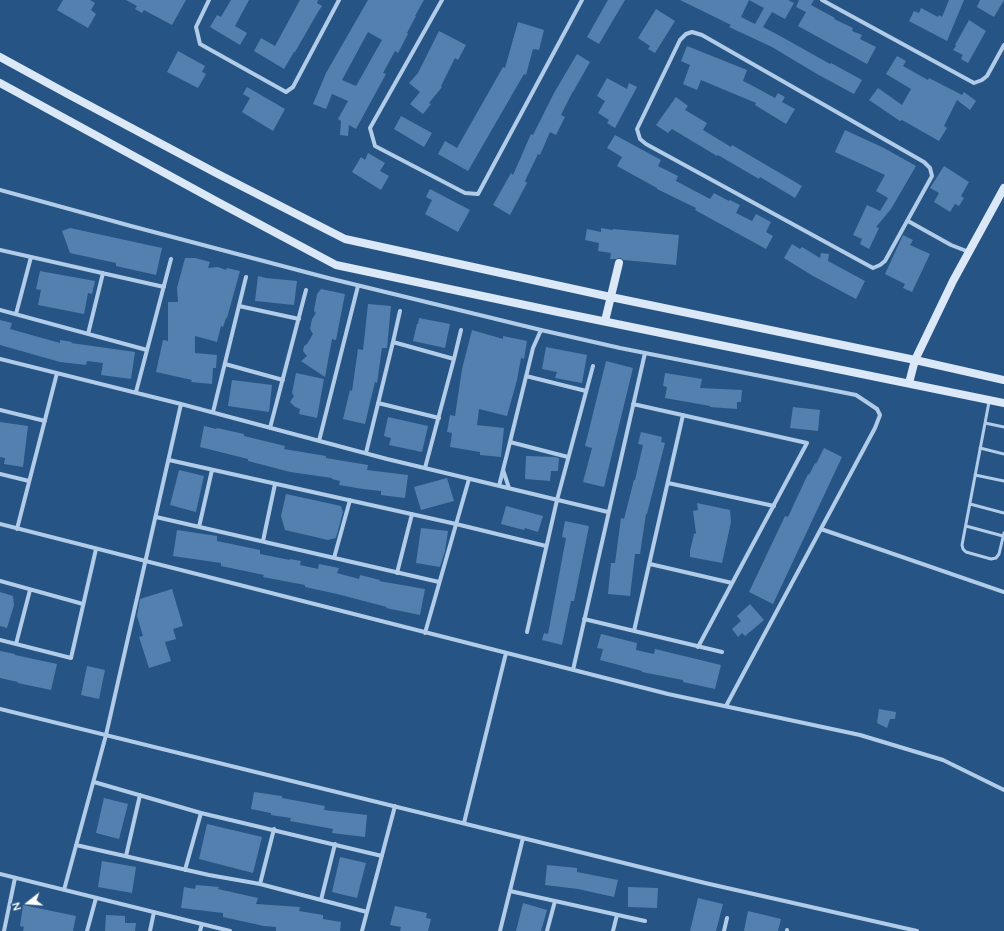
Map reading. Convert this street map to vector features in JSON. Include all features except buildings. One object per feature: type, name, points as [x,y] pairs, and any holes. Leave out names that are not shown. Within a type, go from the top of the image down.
[{"type":"street","points":[[209,0],[196,27],[200,44],[286,92],[293,87],[339,0]]},
{"type":"street","points":[[442,0],[370,128],[375,146],[465,194],[478,194],[582,0]]},
{"type":"street","points":[[822,0],[974,83],[987,76],[1004,45]]},
{"type":"street","points":[[692,32],[702,36],[924,162],[930,168],[932,176],[908,220],[885,260],[880,265],[873,268],[643,142],[640,139],[637,129],[680,40],[686,34],[692,32]]},
{"type":"street","points":[[0,57],[209,169],[345,239],[1004,380]]},
{"type":"street","points":[[0,83],[336,265],[605,322],[1004,403]]},
{"type":"street","points":[[909,383],[914,360],[968,252],[1004,188]]},
{"type":"street","points":[[0,190],[358,286],[541,330],[620,348],[856,395],[876,409],[880,415],[876,428],[726,706]]},
{"type":"street","points":[[908,220],[951,245],[968,252]]},
{"type":"street","points":[[0,250],[164,287]]},
{"type":"street","points":[[16,314],[32,257]]},
{"type":"street","points":[[136,392],[171,259]]},
{"type":"street","points":[[605,322],[619,263]]},
{"type":"street","points":[[88,334],[103,273]]},
{"type":"street","points":[[213,412],[246,277]]},
{"type":"street","points":[[319,441],[358,286]]},
{"type":"street","points":[[270,428],[306,290]]},
{"type":"street","points":[[239,306],[298,319]]},
{"type":"street","points":[[0,310],[147,350]]},
{"type":"street","points":[[366,453],[400,312]]},
{"type":"street","points":[[426,468],[461,330]]},
{"type":"street","points":[[498,486],[533,348],[541,330]]},
{"type":"street","points":[[393,342],[454,359]]},
{"type":"street","points":[[573,670],[645,353]]},
{"type":"street","points":[[0,359],[136,392],[469,479],[608,512]]},
{"type":"street","points":[[225,364],[283,380]]},
{"type":"street","points":[[527,632],[557,500],[593,366]]},
{"type":"street","points":[[17,529],[57,373]]},
{"type":"street","points":[[526,376],[586,391]]},
{"type":"street","points":[[378,403],[439,418]]},
{"type":"street","points":[[64,890],[106,735],[181,404]]},
{"type":"street","points":[[633,404],[807,443],[698,646]]},
{"type":"street","points":[[0,410],[45,421]]},
{"type":"street","points":[[634,631],[683,415]]},
{"type":"street","points":[[510,442],[568,457]]},
{"type":"street","points":[[169,460],[456,524],[546,546]]},
{"type":"street","points":[[503,469],[509,488]]},
{"type":"street","points":[[199,527],[212,470]]},
{"type":"street","points":[[0,474],[29,481]]},
{"type":"street","points":[[425,632],[469,479]]},
{"type":"street","points":[[668,483],[774,506]]},
{"type":"street","points":[[262,541],[275,484]]},
{"type":"street","points":[[334,558],[350,500]]},
{"type":"street","points":[[397,572],[412,514]]},
{"type":"street","points":[[156,517],[439,582]]},
{"type":"street","points":[[0,524],[668,694],[860,735],[943,760],[1004,790]]},
{"type":"street","points":[[821,529],[1004,592]]},
{"type":"street","points":[[0,640],[71,658],[96,549]]},
{"type":"street","points":[[650,564],[732,583]]},
{"type":"street","points":[[0,581],[83,604]]},
{"type":"street","points":[[16,644],[30,590]]},
{"type":"street","points":[[584,619],[722,652]]},
{"type":"street","points":[[464,824],[506,653]]},
{"type":"street","points":[[0,709],[705,883],[917,931]]},
{"type":"street","points":[[94,782],[201,813],[274,829],[382,856]]},
{"type":"street","points":[[126,856],[140,796]]},
{"type":"street","points":[[362,931],[395,806]]},
{"type":"street","points":[[185,870],[201,813]]},
{"type":"street","points":[[260,884],[274,829]]},
{"type":"street","points":[[500,931],[523,838]]},
{"type":"street","points":[[321,900],[335,844]]},
{"type":"street","points":[[76,845],[185,870],[260,884],[367,912]]},
{"type":"street","points":[[0,874],[230,931]]},
{"type":"street","points":[[4,931],[16,878]]},
{"type":"street","points":[[510,891],[644,921]]},
{"type":"street","points":[[87,931],[96,898]]},
{"type":"street","points":[[547,931],[555,901]]},
{"type":"street","points":[[150,931],[154,912]]},
{"type":"street","points":[[613,931],[617,915]]},
{"type":"street","points":[[724,931],[727,918]]},
{"type":"street","points":[[0,924],[5,925]]},
{"type":"street","points":[[200,931],[202,924]]},
{"type":"lane","points":[[966,526],[1004,535],[999,554],[996,558],[990,559],[966,552],[962,544],[989,400]]},
{"type":"lane","points":[[985,423],[1004,427]]},
{"type":"lane","points":[[980,448],[1004,454]]},
{"type":"lane","points":[[975,475],[1004,481]]},
{"type":"lane","points":[[970,504],[1004,513]]}]
